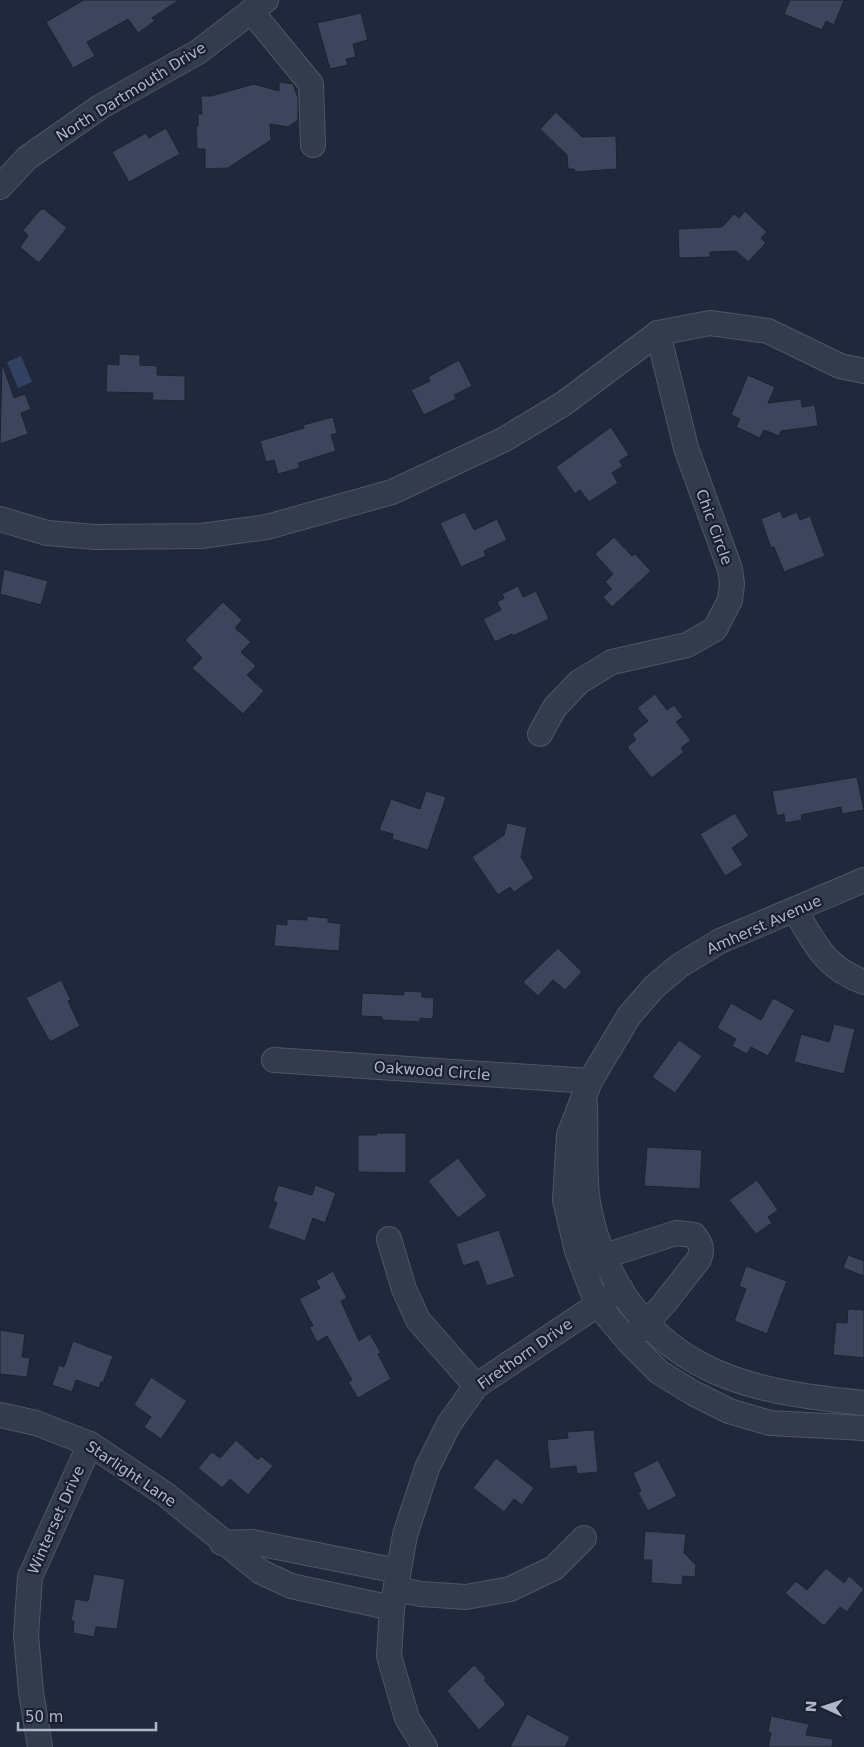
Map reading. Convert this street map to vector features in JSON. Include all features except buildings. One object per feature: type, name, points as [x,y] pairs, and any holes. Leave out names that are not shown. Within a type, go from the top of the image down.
[{"type":"street","points":[[258,5],[312,84],[313,145]]},
{"type":"street","name":"North Dartmouth Drive","points":[[0,187],[27,158],[100,107],[198,52],[258,5]]},
{"type":"street","points":[[0,519],[46,533],[96,537],[201,536],[267,527],[382,495],[503,440],[563,404],[658,333],[710,323],[768,330],[840,366],[864,371]]},
{"type":"street","name":"Chic Circle","points":[[540,734],[555,707],[579,682],[612,662],[687,645],[715,629],[730,600],[732,584],[730,569],[686,448],[658,333]]},
{"type":"street","name":"Amherst Avenue","points":[[864,880],[720,941],[679,966],[654,987],[629,1016],[588,1089],[569,1135],[565,1200],[582,1264],[598,1304],[629,1342],[659,1372],[693,1394],[729,1411],[770,1423],[864,1428]]},
{"type":"street","points":[[795,910],[820,953],[838,971],[864,982]]},
{"type":"street","name":"Oakwood Circle","points":[[274,1060],[588,1089]]},
{"type":"street","points":[[588,1089],[587,1195],[595,1234],[621,1289],[646,1323],[664,1342],[720,1375],[748,1384],[798,1395],[864,1403]]},
{"type":"street","points":[[582,1264],[676,1233],[694,1236],[700,1242],[702,1250],[699,1259],[629,1342]]},
{"type":"street","points":[[389,1239],[404,1289],[418,1320],[476,1386]]},
{"type":"street","name":"Firethorn Drive","points":[[425,1747],[407,1718],[389,1656],[395,1589],[405,1535],[427,1468],[450,1424],[476,1386],[621,1289]]},
{"type":"street","name":"Starlight Lane","points":[[0,1415],[36,1423],[90,1444],[165,1494],[222,1543],[261,1572],[291,1586],[395,1589]]},
{"type":"street","name":"Winterset Drive","points":[[40,1747],[31,1692],[26,1635],[30,1577],[90,1444]]},
{"type":"street","points":[[222,1543],[252,1542],[395,1589],[421,1594],[466,1597],[510,1589],[554,1568],[584,1538]]},
{"type":"water","points":[[21,356],[32,382],[18,388],[7,362]]}]
